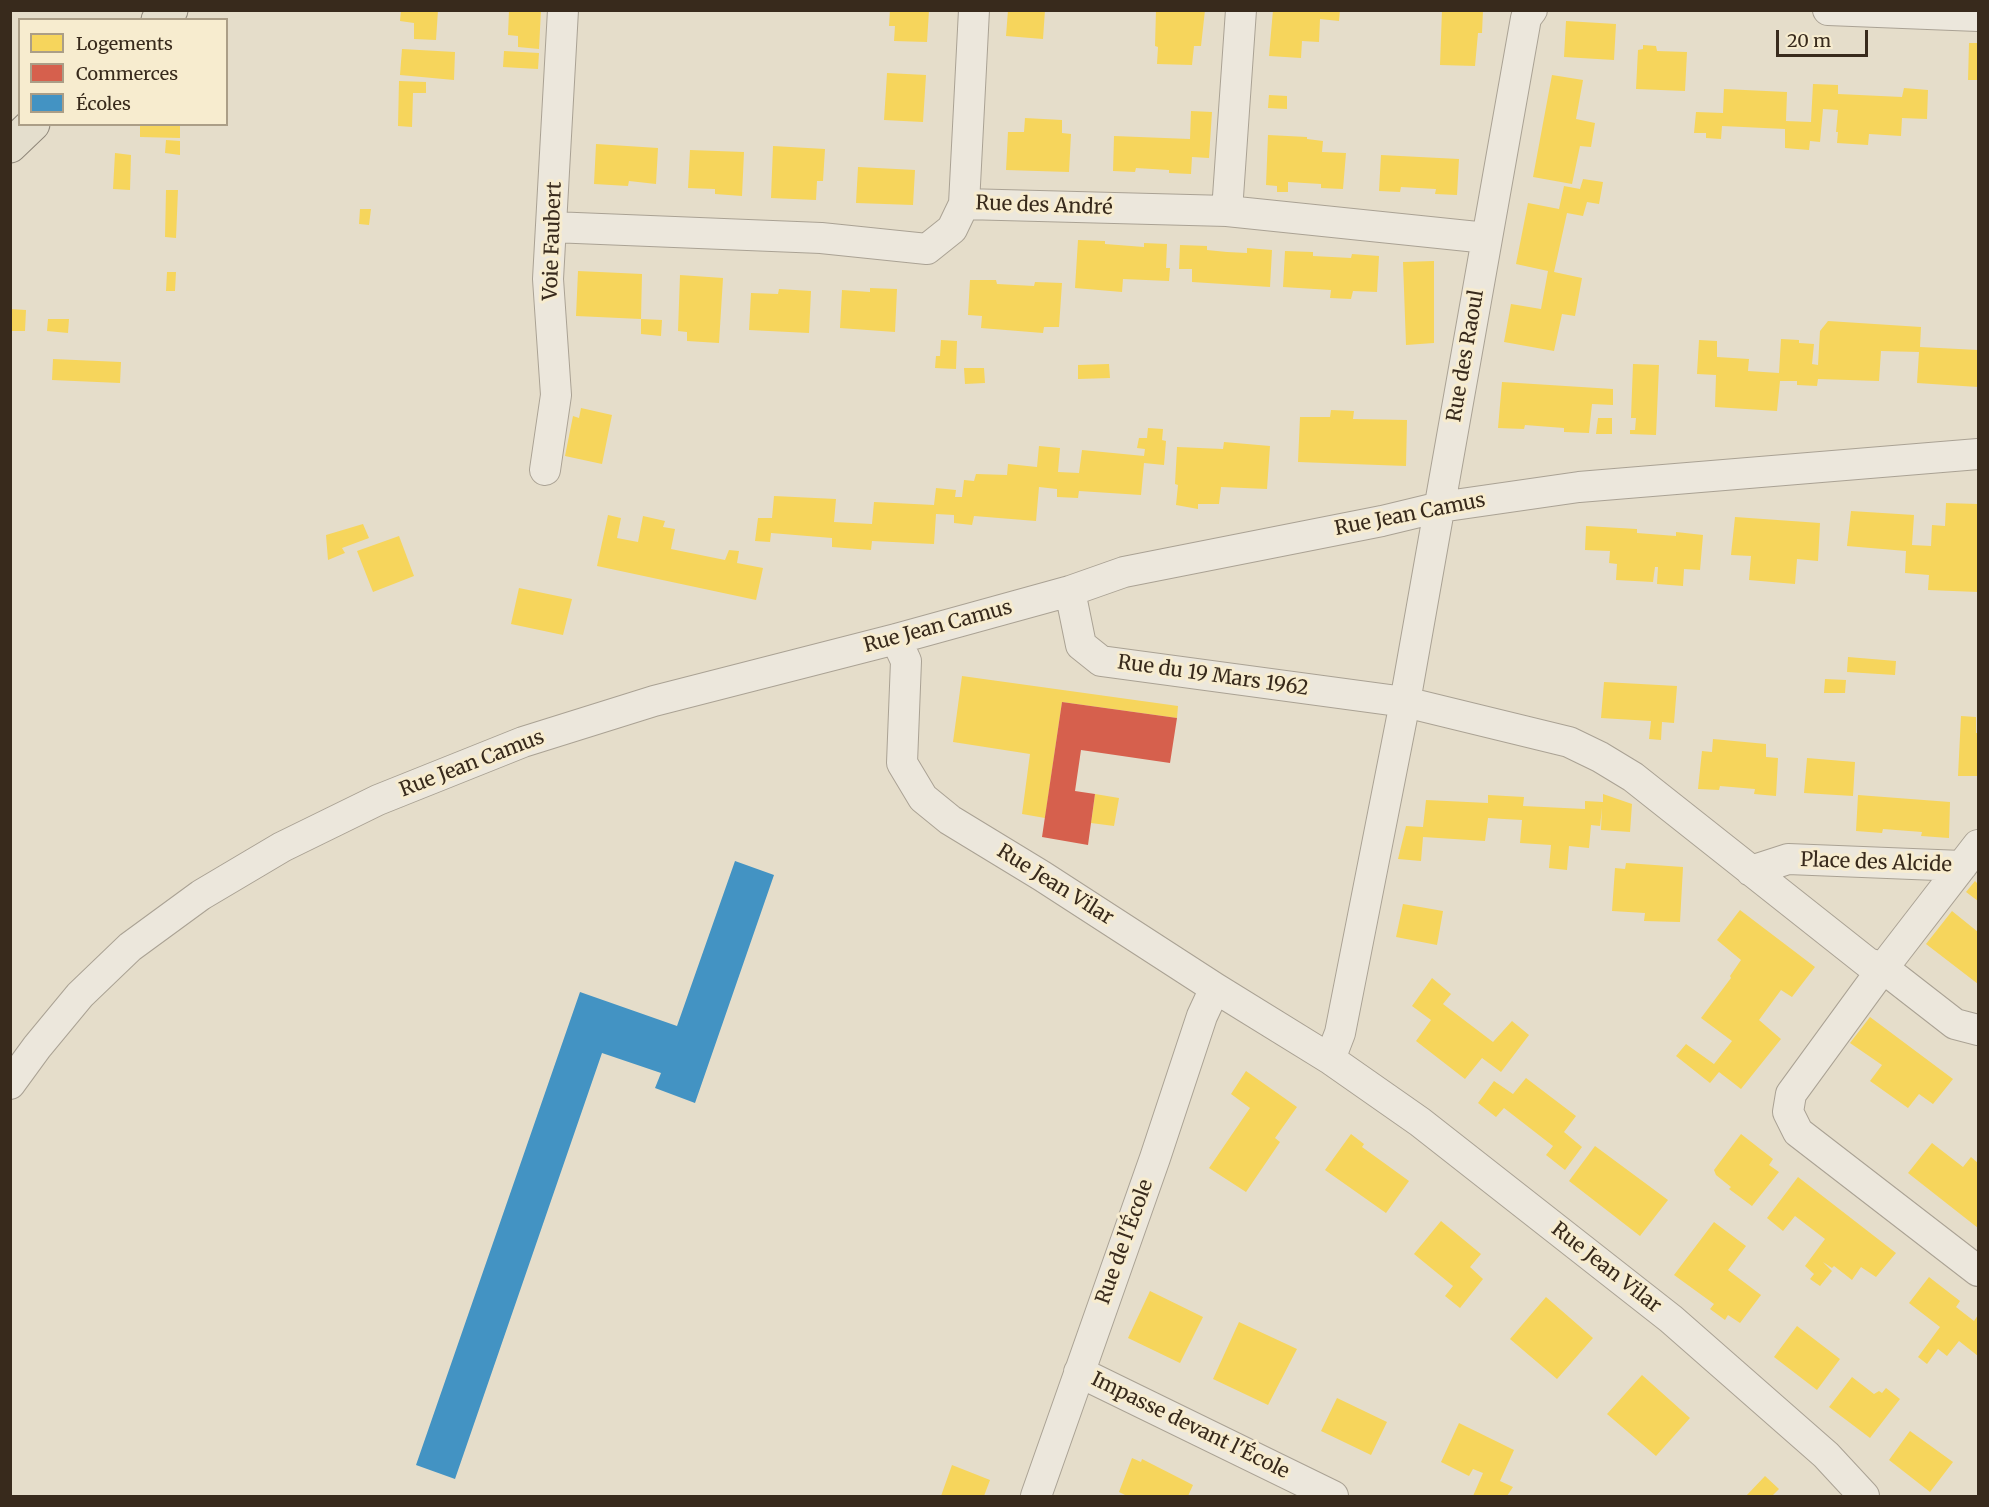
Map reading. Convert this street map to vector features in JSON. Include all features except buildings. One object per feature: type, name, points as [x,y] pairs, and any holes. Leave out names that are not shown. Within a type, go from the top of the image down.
[{"type":"main road","points":[[10,146],[31,126]]},
{"type":"street","name":"Voie Faubert","points":[[544,470],[556,395],[548,279],[563,10]]},
{"type":"street","points":[[964,204],[974,10]]},
{"type":"street","points":[[1227,211],[1241,10]]},
{"type":"street","name":"Rue des Raoul","points":[[1405,702],[1526,18],[1532,10]]},
{"type":"street","points":[[1828,10],[1978,16]]},
{"type":"street","name":"Rue des André","points":[[552,227],[821,238],[927,249],[952,229],[964,204],[1227,211],[1487,238]]},
{"type":"street","name":"Rue Jean Camus","points":[[10,1084],[80,995],[130,947],[201,895],[282,847],[378,800],[523,742],[654,701],[896,639],[1070,591],[1124,572],[1382,521],[1440,507],[1579,487],[1978,454]]},
{"type":"street","name":"Rue du 19 Mars 1962","points":[[1070,591],[1081,645],[1101,661],[1405,702],[1569,742],[1633,777],[1751,872]]},
{"type":"street","name":"Rue Jean Vilar","points":[[896,639],[906,661],[902,763],[923,798],[950,820],[1330,1059],[1420,1122],[1671,1319],[1827,1455],[1864,1497]]},
{"type":"street","points":[[1330,1059],[1340,1033],[1405,702]]},
{"type":"street","name":"Place des Alcide","points":[[1751,872],[1788,859],[1970,856]]},
{"type":"street","name":"Place des Alcide","points":[[1970,856],[1883,968],[1791,1094],[1788,1112],[1798,1132],[1978,1271]]},
{"type":"street","points":[[1751,872],[1868,963],[1883,968],[1955,1024],[1978,1030]]},
{"type":"street","name":"Rue de l'École","points":[[1036,1497],[1155,1158],[1202,1016],[1215,988]]},
{"type":"street","name":"Impasse devant l'École","points":[[1079,1372],[1333,1497]]}]
